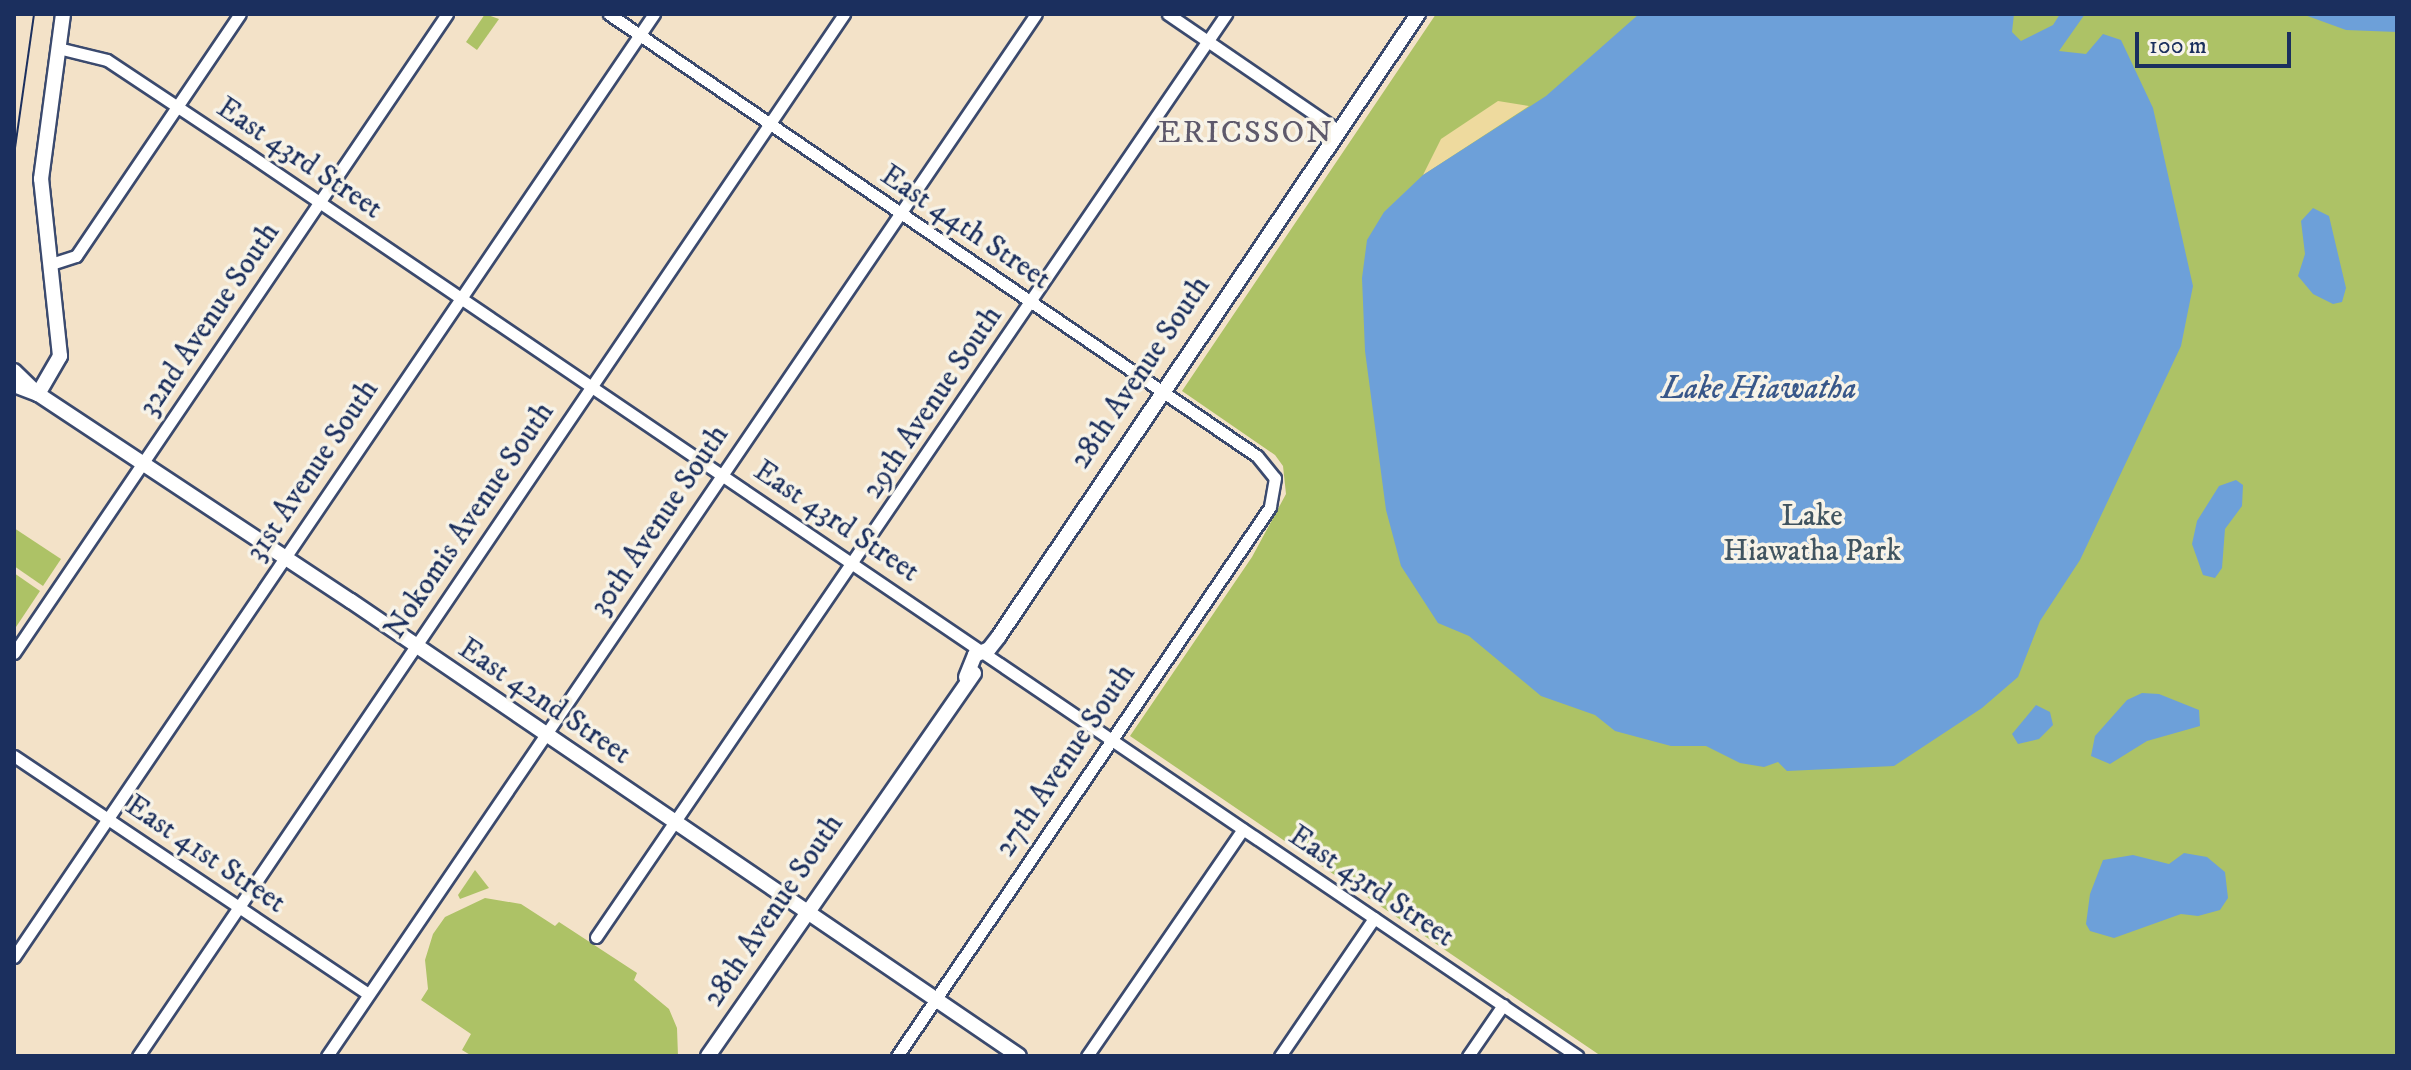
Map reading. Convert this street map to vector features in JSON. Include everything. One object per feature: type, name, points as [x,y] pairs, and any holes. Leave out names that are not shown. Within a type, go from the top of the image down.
[{"type":"street","points":[[38,394],[60,356],[41,179],[63,14]]},
{"type":"street","points":[[51,264],[76,256],[240,14]]},
{"type":"street","name":"32nd Avenue South","points":[[14,653],[447,14]]},
{"type":"street","name":"East 44th Street","points":[[609,14],[1269,466],[1275,494]]},
{"type":"street","name":"31st Avenue South","points":[[14,957],[654,14]]},
{"type":"street","name":"Nokomis Avenue South","points":[[138,1056],[844,14]]},
{"type":"street","name":"30th Avenue South","points":[[327,1056],[1036,14]]},
{"type":"street","points":[[1168,14],[1338,133]]},
{"type":"street","name":"29th Avenue South","points":[[596,937],[1226,14]]},
{"type":"street","name":"28th Avenue South","points":[[708,1056],[966,677],[972,660],[983,652],[1000,628],[1418,14]]},
{"type":"street","name":"East 43rd Street","points":[[58,48],[107,60],[177,106],[592,383],[1577,1056]]},
{"type":"street","name":"East 42nd Street","points":[[14,371],[38,394],[284,557],[1019,1056]]},
{"type":"street","name":"East 42nd Street","points":[[14,385],[38,394]]},
{"type":"street","name":"27th Avenue South","points":[[897,1056],[1275,494]]},
{"type":"street","name":"East 41st Street","points":[[14,756],[368,994]]},
{"type":"street","points":[[1087,1056],[1243,829]]},
{"type":"street","points":[[1280,1056],[1374,918]]},
{"type":"street","points":[[1468,1056],[1503,1005]]},
{"type":"green space","points":[[485,14],[499,19],[477,50],[466,42]]},
{"type":"green space","name":"Lake Hiawatha Park","points":[[1436,14],[2397,14],[2397,1056],[1601,1056],[1130,736],[1252,557],[1286,494],[1283,466],[1275,455],[1182,391]]},
{"type":"green space","points":[[14,528],[61,559],[43,586],[14,566]]},
{"type":"green space","points":[[14,573],[40,591],[14,630]]},
{"type":"green space","points":[[475,870],[489,888],[460,899],[458,895]]},
{"type":"green space","points":[[485,898],[521,904],[555,926],[559,922],[637,973],[634,980],[669,1009],[677,1028],[678,1056],[472,1056],[462,1050],[471,1034],[421,1000],[428,989],[425,960],[433,934],[445,917]]},
{"type":"sand","points":[[1498,101],[1529,106],[1423,175],[1441,139]]},
{"type":"water","name":"Lake Hiawatha","points":[[1639,14],[2014,14],[2012,32],[2021,41],[2053,25],[2060,14],[2085,14],[2059,51],[2086,54],[2103,34],[2121,40],[2153,108],[2193,286],[2181,346],[2080,560],[2040,621],[2018,677],[1982,708],[1894,766],[1787,771],[1778,762],[1764,767],[1740,763],[1706,746],[1671,746],[1615,731],[1595,715],[1541,696],[1469,636],[1438,623],[1401,566],[1386,510],[1365,351],[1362,278],[1367,240],[1384,212],[1423,175],[1546,96]]},
{"type":"water","points":[[2302,14],[2397,15],[2397,32],[2346,30]]},
{"type":"water","points":[[2313,208],[2329,216],[2346,288],[2342,302],[2333,304],[2313,294],[2298,276],[2305,254],[2301,221]]},
{"type":"water","points":[[2236,480],[2243,485],[2242,506],[2225,529],[2222,568],[2215,578],[2203,575],[2192,544],[2197,521],[2219,486]]},
{"type":"water","points":[[2142,693],[2159,694],[2199,710],[2200,726],[2147,741],[2110,764],[2091,756],[2095,736],[2127,700]]},
{"type":"water","points":[[2036,705],[2050,712],[2053,725],[2039,739],[2018,744],[2012,734]]},
{"type":"water","points":[[2184,853],[2207,857],[2225,872],[2228,898],[2220,910],[2198,916],[2181,914],[2114,938],[2090,931],[2086,924],[2090,894],[2103,860],[2133,855],[2169,864]]},
{"type":"tram line","points":[[14,155],[34,14]]},
{"type":"district","name":"ERICSSON","points":[[1246,133]]}]
